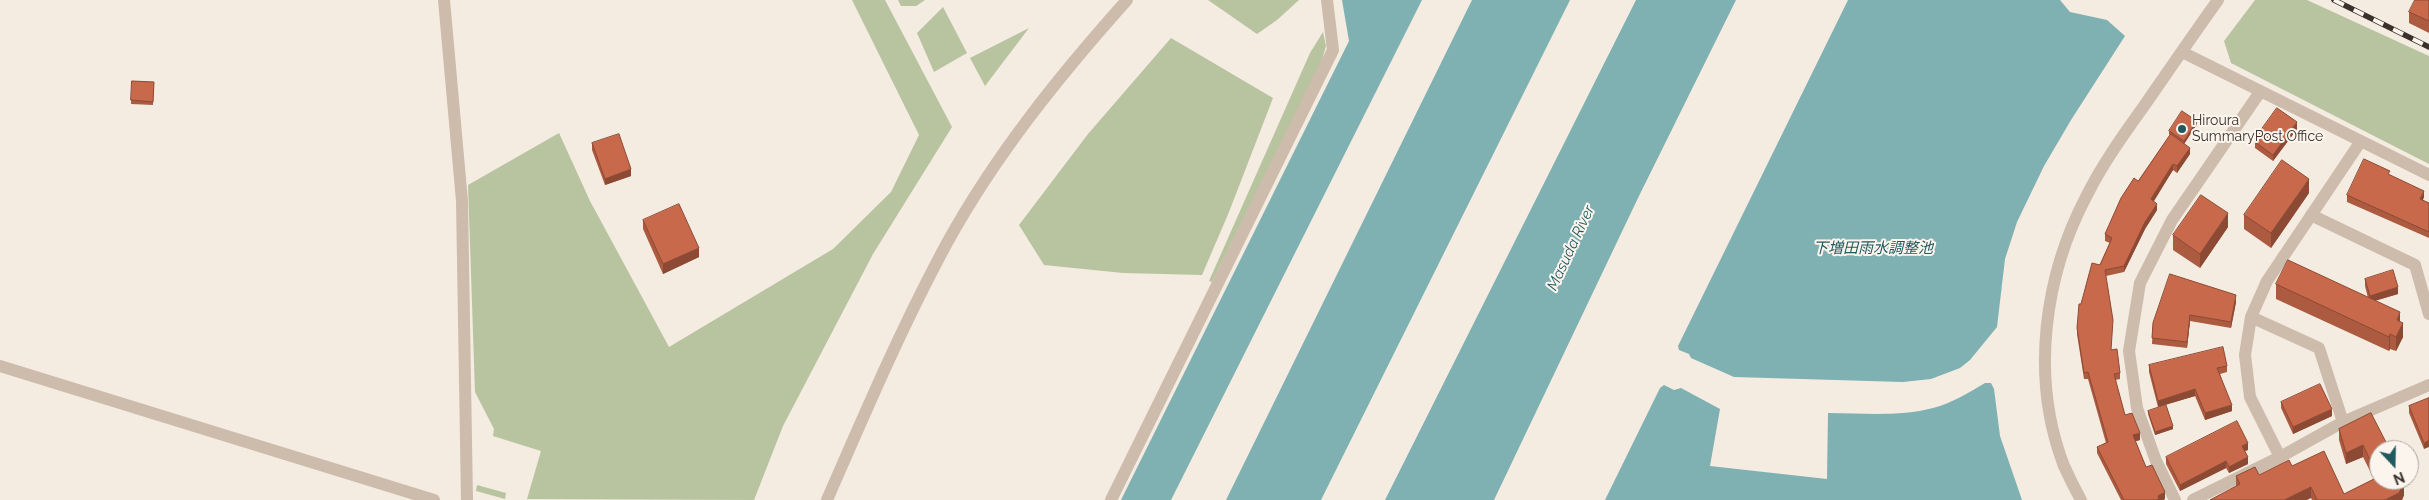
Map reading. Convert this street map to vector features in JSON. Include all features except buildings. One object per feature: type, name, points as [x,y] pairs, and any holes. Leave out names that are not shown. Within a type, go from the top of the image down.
[{"type":"street","points":[[444,0],[462,201],[467,500]]},
{"type":"street","points":[[827,500],[903,329],[948,241],[1008,147],[1070,63],[1127,0]]},
{"type":"street","points":[[1110,500],[1333,50],[1327,0]]},
{"type":"street","points":[[2081,500],[2064,465],[2052,418],[2044,371],[2047,324],[2055,277],[2066,241],[2087,194],[2119,142],[2218,0]]},
{"type":"street","points":[[2182,52],[2429,175]]},
{"type":"street","points":[[2175,500],[2156,461],[2137,408],[2129,351],[2140,283],[2172,220],[2260,92]]},
{"type":"street","points":[[2280,457],[2250,397],[2245,355],[2251,317],[2267,281],[2361,141]]},
{"type":"street","points":[[2311,215],[2415,266],[2429,314]]},
{"type":"street","points":[[2251,317],[2318,348],[2343,422]]},
{"type":"street","points":[[0,366],[434,500]]},
{"type":"street","points":[[2193,500],[2280,457],[2343,422],[2429,385]]},
{"type":"green space","points":[[852,0],[885,0],[952,127],[873,254],[783,426],[754,500],[527,499],[541,451],[493,436],[494,429],[475,392],[468,185],[559,133],[590,201],[669,347],[833,249],[891,192],[919,135]]},
{"type":"green space","points":[[898,0],[925,0],[916,6],[901,6]]},
{"type":"green space","points":[[1208,0],[1299,0],[1277,20],[1257,34]]},
{"type":"green space","points":[[2255,0],[2307,0],[2429,56],[2429,164],[2231,63],[2224,41]]},
{"type":"green space","points":[[943,7],[967,53],[934,72],[917,33]]},
{"type":"green space","points":[[1029,28],[985,86],[970,58]]},
{"type":"green space","points":[[1323,32],[1326,46],[1321,63],[1212,282],[1209,281],[1310,53]]},
{"type":"green space","points":[[1171,38],[1273,98],[1229,212],[1202,275],[1123,273],[1044,265],[1019,225],[1088,134]]},
{"type":"green space","points":[[477,485],[506,493],[505,499],[476,491]]},
{"type":"water","points":[[1342,0],[1422,0],[1171,500],[1121,500],[1349,41]]},
{"type":"water","points":[[1472,0],[1570,0],[1321,500],[1226,500]]},
{"type":"water","name":"Masuda River","points":[[1636,0],[1736,0],[1638,198],[1494,500],[1385,500]]},
{"type":"water","name":"下増田雨水調整池","points":[[1848,0],[2060,0],[2070,12],[2107,20],[2125,36],[2044,166],[2017,222],[2005,259],[1997,327],[1970,360],[1960,368],[1931,379],[1903,382],[1734,377],[1691,358],[1689,354],[1679,350],[1678,346]]},
{"type":"water","points":[[1985,383],[1991,383],[1994,389],[2000,436],[2022,500],[1605,500],[1660,388],[1664,385],[1674,390],[1681,388],[1720,409],[1710,466],[1827,479],[1828,413],[1881,414],[1920,411],[1947,403]]},
{"type":"railway","points":[[2334,0],[2429,47]]},
{"type":"place","name":"Hiroura SummaryPost Office","points":[[2182,129]]}]
